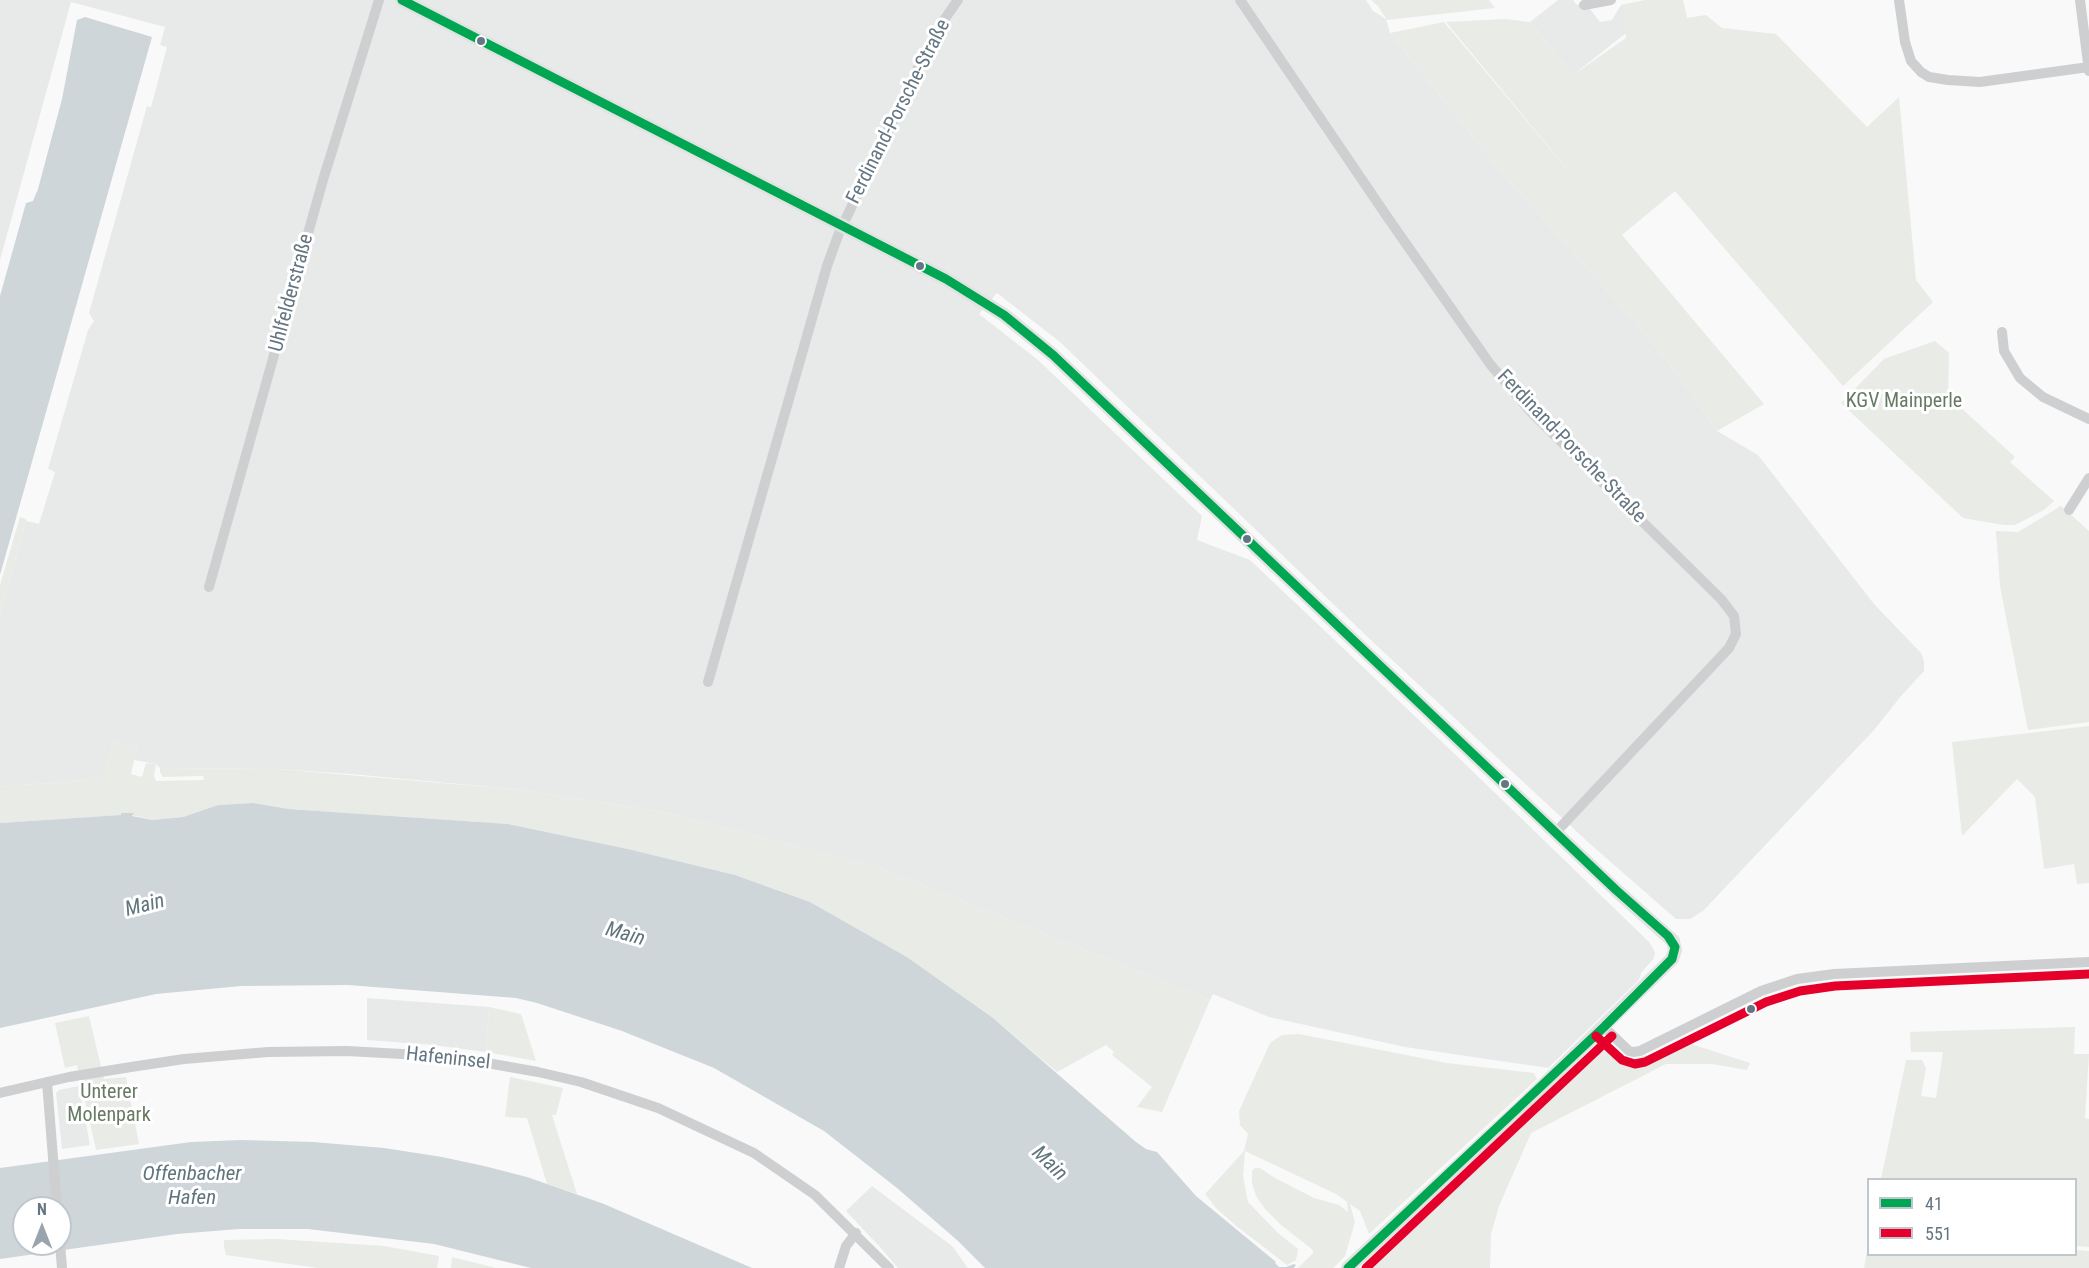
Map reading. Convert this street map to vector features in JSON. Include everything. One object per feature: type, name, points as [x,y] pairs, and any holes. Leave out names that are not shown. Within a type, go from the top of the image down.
[{"type":"main road","points":[[402,0],[423,6],[946,279],[1004,315],[1028,333],[1668,936],[1675,947],[1672,959],[1520,1108],[1348,1268]]},
{"type":"street","name":"Uhlfelderstraße","points":[[209,587],[323,180],[379,0]]},
{"type":"street","name":"Ferdinand-Porsche-Straße","points":[[708,682],[827,266],[842,225],[919,66],[944,20],[958,0]]},
{"type":"street","name":"Ferdinand-Porsche-Straße","points":[[1240,0],[1490,364],[1532,413],[1721,598],[1734,616],[1736,634],[1729,648],[1556,832]]},
{"type":"street","points":[[1584,5],[1611,0]]},
{"type":"street","points":[[1899,0],[1905,42],[1911,61],[1921,72],[1929,77],[1980,82],[2089,69],[2080,0]]},
{"type":"street","points":[[2002,332],[2004,351],[2020,378],[2043,396],[2089,419]]},
{"type":"street","points":[[2069,510],[2089,478]]},
{"type":"street","points":[[1604,1027],[1629,1051],[1634,1052],[1750,996],[1797,979],[1833,974],[2089,962]]},
{"type":"street","name":"Hafeninsel","points":[[0,1093],[47,1082],[184,1059],[276,1052],[347,1051],[402,1054],[470,1060],[518,1068],[581,1082],[632,1098],[743,1147],[780,1169],[810,1191],[856,1233],[889,1268]]},
{"type":"street","points":[[47,1082],[56,1196]]},
{"type":"street","points":[[839,1268],[846,1246],[856,1233]]},
{"type":"shaded area","points":[[0,0],[1366,0],[1373,11],[1386,19],[1390,33],[1498,168],[1642,330],[1678,375],[1717,431],[1758,455],[1874,604],[1921,653],[1924,671],[1874,730],[1703,911],[1690,919],[1676,919],[1589,843],[1375,644],[1060,342],[997,293],[979,314],[1038,360],[1202,516],[1197,540],[1250,560],[1649,942],[1655,952],[1654,958],[1641,973],[1639,980],[1548,1068],[1405,1047],[1269,1017],[1213,994],[1210,1000],[874,866],[663,812],[523,790],[351,774],[279,769],[160,768],[156,764],[134,760],[137,748],[114,741],[103,778],[0,787],[0,614],[26,521],[39,524],[55,472],[48,469],[88,330],[94,321],[89,313],[147,106],[151,107],[167,47],[160,45],[165,27],[71,2],[0,260]]},
{"type":"shaded area","points":[[1558,0],[1573,0],[1576,4],[1590,9],[1600,22],[1612,20],[1621,5],[1646,0],[1683,0],[1631,29],[1573,75],[1530,22]]},
{"type":"shaded area","points":[[367,998],[489,1007],[486,1052],[367,1040]]},
{"type":"shaded area","points":[[79,1086],[90,1145],[62,1149],[56,1093],[59,1090]]},
{"type":"shaded area","points":[[872,1186],[952,1246],[968,1268],[898,1268],[846,1211]]},
{"type":"green space","points":[[1371,0],[1489,0],[1495,8],[1387,20]]},
{"type":"green space","points":[[1646,0],[1683,0],[1687,18],[1706,15],[1722,28],[1776,34],[1867,127],[1899,97],[1916,280],[1933,302],[1843,386],[1675,191],[1622,235],[1764,404],[1717,431],[1678,375],[1642,330],[1498,168],[1390,33],[1444,22],[1586,192],[1446,22],[1505,19],[1530,22],[1573,75],[1626,38],[1622,5]]},
{"type":"green space","name":"KGV Mainperle","points":[[1935,341],[1949,353],[1948,396],[2015,457],[2010,462],[2054,501],[2044,510],[2015,525],[1963,518],[1841,403],[1884,359]]},
{"type":"green space","points":[[2061,506],[2089,531],[2089,722],[2028,730],[2000,586],[1996,531],[2018,532]]},
{"type":"green space","points":[[20,517],[26,521],[0,614],[0,585]]},
{"type":"green space","points":[[2089,726],[2089,883],[2077,884],[2074,864],[2044,869],[2035,797],[2017,779],[1962,836],[1952,742]]},
{"type":"green space","points":[[114,741],[137,748],[131,774],[142,777],[146,763],[156,764],[154,776],[156,781],[204,780],[203,776],[163,777],[160,768],[279,769],[523,790],[663,812],[874,866],[1210,1000],[1162,1112],[1137,1107],[1152,1087],[1112,1055],[1114,1052],[1106,1045],[1057,1072],[993,1018],[907,957],[810,902],[735,875],[628,849],[508,824],[289,809],[253,803],[218,805],[183,817],[152,820],[131,815],[132,813],[122,813],[122,815],[0,823],[0,787],[103,778]]},
{"type":"green space","points":[[489,1007],[521,1014],[536,1061],[486,1052]]},
{"type":"green space","name":"Unterer Molenpark","points":[[89,1016],[104,1079],[126,1077],[139,1144],[96,1150],[77,1065],[65,1068],[55,1023]]},
{"type":"green space","points":[[2075,1027],[2074,1054],[2089,1054],[2085,1118],[2089,1119],[2089,1247],[2077,1246],[2077,1178],[1881,1178],[1906,1060],[1922,1060],[1926,1068],[1921,1096],[1936,1098],[1943,1052],[1911,1052],[1910,1032]]},
{"type":"green space","points":[[1299,1034],[1447,1063],[1534,1073],[1537,1079],[1369,1234],[1360,1211],[1350,1204],[1355,1222],[1345,1256],[1333,1268],[1298,1268],[1313,1253],[1313,1250],[1265,1209],[1256,1196],[1252,1183],[1252,1171],[1260,1168],[1314,1198],[1339,1205],[1348,1212],[1347,1202],[1336,1194],[1245,1151],[1243,1176],[1248,1202],[1278,1233],[1298,1249],[1296,1260],[1287,1265],[1235,1225],[1216,1208],[1205,1194],[1244,1151],[1248,1134],[1240,1125],[1239,1111],[1270,1043],[1282,1035]]},
{"type":"green space","points":[[1682,1041],[1750,1063],[1747,1070],[1712,1064],[1666,1064],[1531,1133],[1499,1206],[1491,1234],[1490,1268],[1362,1268],[1507,1127],[1596,1051],[1617,1052],[1629,1060],[1655,1053]]},
{"type":"green space","points":[[510,1077],[563,1088],[556,1115],[552,1115],[577,1194],[547,1184],[527,1118],[505,1117]]},
{"type":"green space","points":[[276,1239],[384,1246],[439,1256],[437,1268],[318,1268],[226,1255],[224,1240]]},
{"type":"green space","points":[[2077,1250],[2089,1251],[2089,1268],[1864,1268],[1867,1251],[1867,1256],[2077,1256]]},
{"type":"green space","points":[[452,1257],[496,1268],[451,1268]]},
{"type":"water","points":[[85,17],[152,37],[0,575],[0,296],[26,203],[33,201],[38,189],[62,99],[77,20]]},
{"type":"water","name":"Main","points":[[253,803],[289,809],[508,824],[628,849],[735,875],[810,902],[907,957],[993,1018],[1136,1142],[1146,1149],[1157,1152],[1196,1196],[1276,1262],[1279,1267],[1296,1265],[1294,1268],[985,1268],[958,1241],[897,1188],[824,1131],[714,1068],[622,1031],[516,998],[348,985],[241,986],[156,994],[0,1028],[0,823],[121,815],[121,813],[134,813],[132,816],[152,820],[183,817],[218,805]]},
{"type":"water","name":"Offenbacher Hafen","points":[[241,1140],[313,1142],[384,1148],[442,1157],[527,1177],[604,1204],[752,1268],[531,1268],[434,1244],[308,1229],[239,1229],[177,1234],[72,1249],[72,1196],[12,1196],[12,1256],[21,1256],[0,1259],[0,1168],[191,1142]]},
{"type":"transit line","name":"41","points":[[402,0],[946,279],[1004,315],[1053,355],[1616,890],[1668,936],[1675,947]]},
{"type":"transit line","name":"41","points":[[1348,1268],[1604,1027],[1672,959],[1675,947]]},
{"type":"transit line","name":"551","points":[[1596,1036],[1622,1060],[1635,1064],[1645,1062],[1766,1002],[1800,991],[1835,986],[2089,974]]},
{"type":"transit line","name":"551","points":[[1366,1268],[1612,1036]]}]
